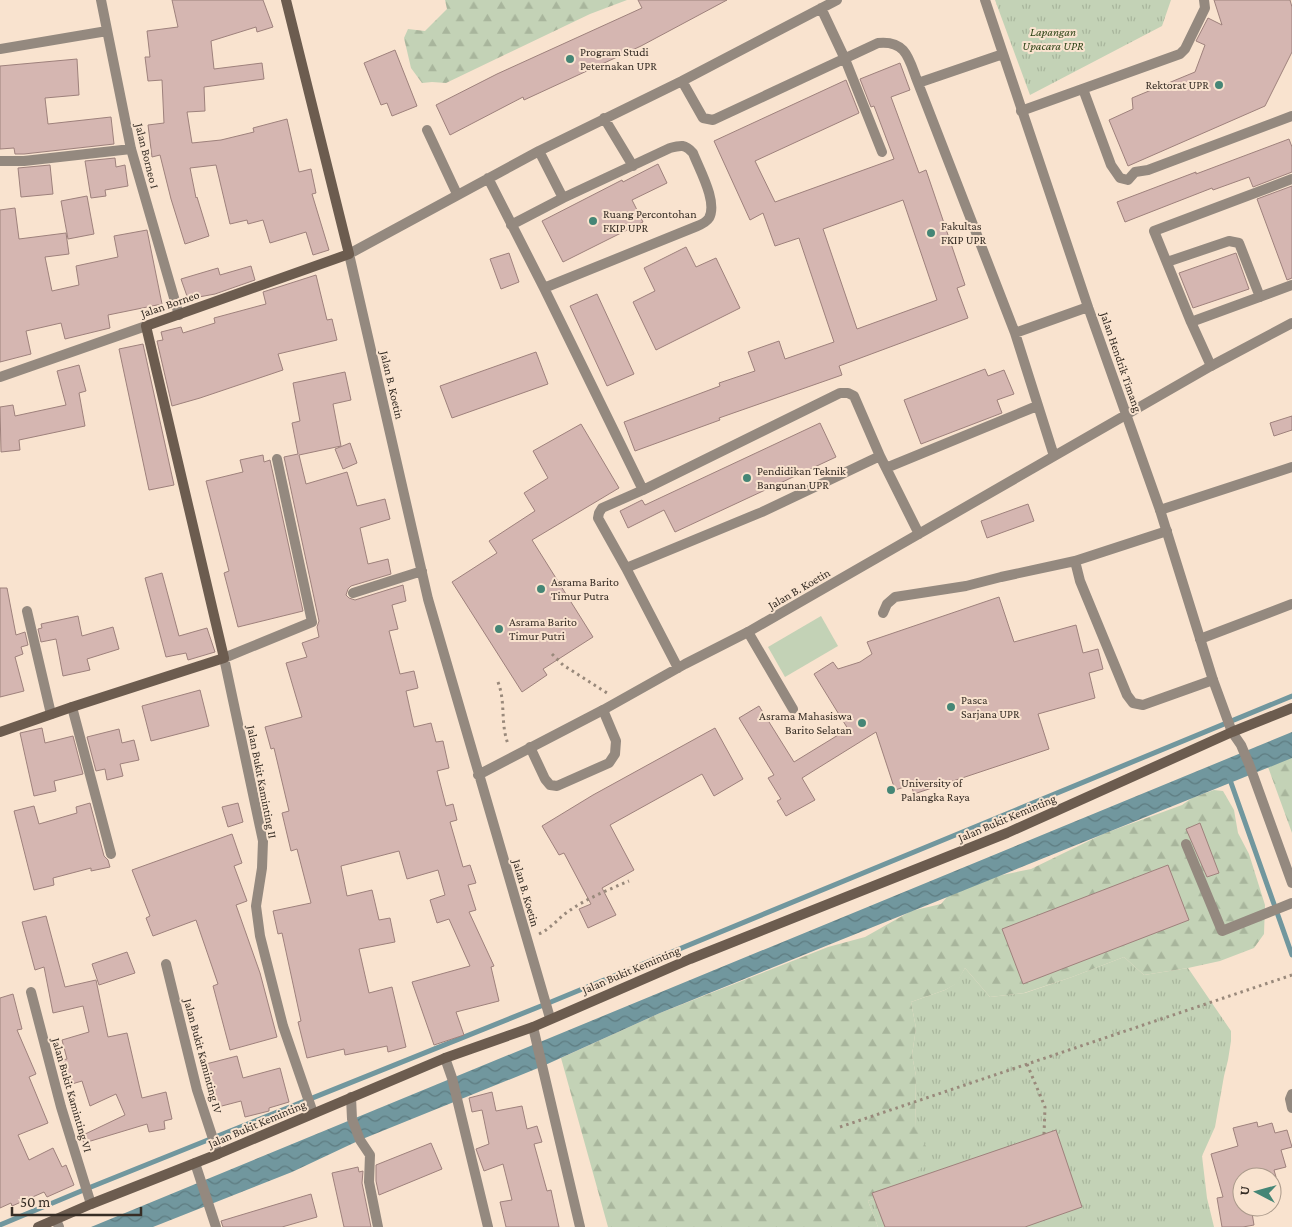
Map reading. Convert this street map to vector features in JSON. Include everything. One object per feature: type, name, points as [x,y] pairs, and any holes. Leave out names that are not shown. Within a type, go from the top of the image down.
[{"type":"main road","name":"Jalan B. Koetin","points":[[286,0],[349,254]]},
{"type":"main road","name":"Jalan Borneo","points":[[146,326],[349,254]]},
{"type":"main road","points":[[0,732],[224,658],[146,326]]},
{"type":"main road","name":"Jalan Bukit Keminting","points":[[38,1227],[57,1223],[90,1204],[218,1154],[445,1058],[533,1027],[550,1018],[690,959],[1006,833],[1232,732],[1292,708]]},
{"type":"street","name":"Jalan Borneo I","points":[[101,0],[131,149],[179,315]]},
{"type":"street","points":[[349,254],[540,150],[682,81],[837,0]]},
{"type":"street","name":"Jalan Hendrik Timang","points":[[986,0],[1021,111],[1160,510],[1232,732],[1241,745],[1249,764],[1292,883]]},
{"type":"street","points":[[1021,111],[1180,54],[1185,49],[1205,8],[1204,0]]},
{"type":"street","points":[[821,8],[845,59],[882,152]]},
{"type":"street","points":[[0,49],[107,30]]},
{"type":"street","points":[[682,81],[703,118],[712,120],[878,43],[895,43],[902,48],[918,83],[1015,333],[1054,456]]},
{"type":"street","points":[[918,83],[1003,54]]},
{"type":"street","points":[[1083,89],[1111,165],[1120,178],[1128,180],[1136,172],[1148,170],[1292,116]]},
{"type":"street","points":[[604,118],[633,166]]},
{"type":"street","points":[[427,130],[457,194]]},
{"type":"street","points":[[511,225],[563,198],[670,148],[681,145],[687,147],[693,153],[712,202],[711,213],[707,220],[696,227],[544,288]]},
{"type":"street","points":[[0,161],[131,149]]},
{"type":"street","points":[[540,150],[563,198]]},
{"type":"street","points":[[488,178],[643,490]]},
{"type":"street","points":[[1211,366],[1154,231],[1292,179]]},
{"type":"street","points":[[1166,262],[1229,241],[1239,243],[1260,297]]},
{"type":"street","name":"Jalan B. Koetin","points":[[349,254],[428,599],[550,1018]]},
{"type":"street","points":[[1191,322],[1292,285]]},
{"type":"street","points":[[1015,333],[1088,307]]},
{"type":"street","name":"Jalan B. Koetin","points":[[478,775],[748,632],[1211,366],[1292,323]]},
{"type":"street","name":"Jalan Borneo","points":[[0,377],[146,326]]},
{"type":"street","points":[[678,668],[598,518],[598,513],[602,508],[643,490],[840,393],[848,393],[854,396],[880,456],[919,534]]},
{"type":"street","points":[[886,468],[1037,406]]},
{"type":"street","points":[[626,568],[762,512],[880,456]]},
{"type":"street","points":[[224,658],[312,622],[276,459]]},
{"type":"street","points":[[1160,510],[1292,467]]},
{"type":"street","points":[[882,613],[894,597],[966,586],[1075,561],[1167,531]]},
{"type":"street","points":[[1075,561],[1083,589],[1127,695],[1133,703],[1143,705],[1214,680]]},
{"type":"street","points":[[353,593],[422,571]]},
{"type":"street","points":[[1200,638],[1292,604]]},
{"type":"street","points":[[27,611],[51,714]]},
{"type":"street","points":[[748,632],[793,709]]},
{"type":"street","name":"Jalan Bukit Kaminting II","points":[[224,658],[263,841],[262,868],[256,906],[260,936],[283,1026],[313,1113]]},
{"type":"street","points":[[72,707],[112,854]]},
{"type":"street","points":[[530,747],[545,779],[550,785],[565,784],[609,763],[615,754],[616,741],[603,710]]},
{"type":"street","points":[[1186,844],[1222,931],[1288,904]]},
{"type":"street","name":"Jalan Bukit Kaminting IV","points":[[166,964],[197,1090],[218,1154]]},
{"type":"street","name":"Jalan Bukit Kaminting VI","points":[[31,992],[61,1107],[90,1204]]},
{"type":"street","points":[[533,1027],[580,1227]]},
{"type":"street","points":[[445,1058],[452,1078],[488,1227]]},
{"type":"street","points":[[1292,1094],[1290,1099],[1292,1108]]},
{"type":"street","points":[[352,1097],[352,1119],[360,1140],[370,1155],[369,1182],[378,1227]]},
{"type":"street","points":[[195,1163],[216,1227]]},
{"type":"path","points":[[552,654],[563,665],[608,694],[615,703]]},
{"type":"path","points":[[498,682],[502,692],[503,725],[507,743],[514,756]]},
{"type":"path","points":[[527,940],[544,931],[566,913],[589,899],[629,881]]},
{"type":"path","points":[[840,1127],[1291,975]]},
{"type":"path","points":[[1027,1064],[1045,1107],[1044,1134]]},
{"type":"green space","points":[[445,0],[627,0],[590,14],[446,83],[422,83],[411,68],[404,38],[408,29],[425,31],[447,9]]},
{"type":"green space","name":"Lapangan Upacara UPR","points":[[995,0],[1171,0],[1162,26],[1030,95]]},
{"type":"green space","points":[[821,616],[838,646],[785,677],[768,647]]},
{"type":"green space","points":[[1292,757],[1292,833],[1268,767]]},
{"type":"green space","points":[[1214,790],[1223,791],[1234,810],[1238,833],[1249,854],[1265,905],[1264,934],[1254,948],[1220,961],[1144,975],[1124,957],[1024,993],[990,997],[965,968],[956,984],[911,1002],[916,1028],[912,1055],[916,1076],[915,1127],[932,1157],[903,1186],[868,1201],[878,1227],[608,1227],[561,1058],[660,1013],[828,947],[865,937],[911,911],[941,904],[947,897],[978,880],[1031,869],[1103,834],[1182,805],[1192,798]]},
{"type":"green space","points":[[1124,957],[1144,975],[1188,968],[1231,1031],[1228,1060],[1215,1127],[1202,1156],[1207,1198],[1214,1227],[878,1227],[868,1201],[903,1186],[915,1128],[916,1076],[912,1055],[916,1028],[911,1002],[945,990],[955,984],[965,968],[990,997],[1025,993]]},
{"type":"water","points":[[1292,732],[1292,758],[660,1013],[543,1066],[360,1140],[292,1172],[153,1227],[91,1227]]},
{"type":"building","points":[[172,0],[263,0],[273,27],[257,32],[256,27],[211,41],[214,69],[262,63],[264,79],[204,87],[205,111],[187,112],[192,143],[221,140],[254,132],[253,128],[287,119],[299,172],[311,169],[316,193],[312,194],[329,250],[313,255],[306,232],[270,243],[263,220],[248,224],[247,220],[230,224],[216,165],[190,168],[196,198],[209,236],[185,244],[160,155],[152,157],[148,125],[164,123],[162,80],[148,81],[145,57],[150,57],[147,31],[178,27]]},
{"type":"building","points":[[638,0],[727,0],[641,46],[524,100],[523,97],[450,135],[436,105],[497,74],[642,8]]},
{"type":"building","name":"Rektorat UPR","points":[[1214,0],[1290,0],[1292,7],[1292,52],[1265,106],[1128,166],[1109,120],[1133,109],[1132,98],[1195,72],[1205,45],[1196,41],[1208,18],[1222,25]]},
{"type":"building","points":[[395,50],[417,106],[392,116],[387,103],[381,105],[364,63]]},
{"type":"building","points":[[77,59],[79,95],[45,98],[48,124],[111,117],[114,144],[24,154],[15,154],[14,148],[0,149],[0,66]]},
{"type":"building","points":[[900,63],[910,90],[891,97],[919,173],[926,170],[965,285],[957,288],[968,318],[839,366],[842,375],[719,418],[720,420],[635,451],[624,422],[720,386],[719,383],[755,371],[748,352],[779,341],[785,359],[834,342],[799,238],[775,246],[763,213],[750,220],[714,141],[846,80],[859,113],[755,161],[775,202],[894,159],[874,106],[871,107],[860,79]],"holes":[[[903,200],[937,300],[857,329],[823,229]]]},
{"type":"building","points":[[1289,139],[1292,147],[1292,172],[1253,187],[1249,177],[1213,190],[1212,188],[1125,222],[1117,202]]},
{"type":"building","points":[[115,158],[116,167],[125,165],[128,186],[105,190],[106,196],[91,198],[85,161]]},
{"type":"building","name":"Ruang Percontohan FKIP UPR","points":[[658,164],[667,183],[632,200],[643,222],[563,262],[542,221],[622,180],[623,182]]},
{"type":"building","points":[[50,165],[53,194],[21,197],[18,168]]},
{"type":"building","points":[[1292,186],[1292,278],[1287,280],[1257,199]]},
{"type":"building","points":[[87,196],[94,234],[68,239],[61,201]]},
{"type":"building","points":[[15,208],[19,239],[66,233],[69,254],[45,257],[52,291],[79,285],[76,266],[118,257],[114,236],[147,230],[162,304],[108,315],[110,328],[65,339],[61,323],[26,331],[31,354],[0,362],[0,210]]},
{"type":"building","points":[[686,247],[696,267],[716,258],[740,308],[656,350],[633,302],[655,291],[644,268]]},
{"type":"building","points":[[509,253],[519,282],[501,289],[490,259]]},
{"type":"building","points":[[1236,253],[1249,289],[1193,308],[1179,273]]},
{"type":"building","points":[[251,266],[255,280],[215,294],[188,299],[181,279],[218,268],[220,275]]},
{"type":"building","points":[[316,275],[327,320],[332,319],[337,340],[278,354],[283,370],[172,406],[157,341],[163,340],[161,332],[181,327],[183,333],[215,323],[214,318],[266,304],[263,292]]},
{"type":"building","points":[[597,294],[634,374],[607,386],[570,306]]},
{"type":"building","points":[[143,344],[174,485],[149,490],[119,349]]},
{"type":"building","points":[[536,352],[548,384],[452,418],[440,386]]},
{"type":"building","points":[[79,365],[86,391],[79,393],[85,426],[19,440],[20,450],[1,452],[0,407],[13,405],[15,416],[66,405],[57,371]]},
{"type":"building","points":[[985,369],[988,376],[1004,370],[1014,394],[997,400],[1002,413],[921,444],[904,400]]},
{"type":"building","points":[[345,372],[351,400],[333,404],[341,446],[299,455],[306,484],[347,472],[357,506],[385,499],[390,519],[360,528],[368,564],[388,559],[391,574],[351,586],[346,595],[355,600],[403,585],[406,601],[392,605],[398,629],[389,631],[400,674],[414,671],[418,688],[406,691],[414,727],[431,723],[436,742],[443,741],[449,768],[437,771],[446,806],[453,804],[457,820],[450,822],[463,867],[470,865],[476,883],[468,885],[476,910],[469,912],[494,966],[491,967],[499,1001],[456,1012],[464,1035],[434,1045],[412,982],[470,966],[449,919],[437,923],[430,900],[445,895],[438,870],[407,879],[399,851],[341,866],[347,896],[372,890],[379,920],[390,918],[395,942],[359,949],[369,993],[392,987],[406,1047],[388,1052],[387,1046],[345,1055],[344,1049],[307,1058],[298,1022],[301,1021],[282,933],[278,934],[273,911],[311,903],[297,849],[291,851],[282,813],[289,811],[274,748],[271,749],[265,727],[302,717],[286,663],[307,657],[302,643],[319,637],[317,627],[319,621],[284,457],[298,454],[292,423],[300,421],[293,383]]},
{"type":"building","points":[[1292,416],[1292,430],[1274,436],[1270,423]]},
{"type":"building","name":"Pendidikan Teknik Bangunan UPR","points":[[820,423],[836,457],[675,532],[664,510],[628,528],[620,511],[642,500],[645,505]]},
{"type":"building","points":[[581,424],[619,488],[532,540],[593,637],[543,669],[547,675],[522,692],[452,582],[497,553],[489,541],[535,511],[524,493],[548,478],[533,451]]},
{"type":"building","points":[[350,443],[357,463],[343,469],[335,449]]},
{"type":"building","points":[[263,455],[264,462],[270,460],[303,611],[238,627],[224,573],[229,571],[206,481],[243,472],[240,460]]},
{"type":"building","points":[[1028,504],[1034,521],[987,538],[981,521]]},
{"type":"building","points":[[162,573],[179,636],[207,628],[215,652],[188,660],[186,653],[166,657],[145,578]]},
{"type":"building","points":[[0,588],[7,588],[16,635],[25,632],[28,645],[21,647],[23,654],[15,657],[24,691],[0,697]]},
{"type":"building","name":"Pasca Sarjana UPR","points":[[999,597],[1014,642],[1076,625],[1083,653],[1098,649],[1103,669],[1089,673],[1095,698],[1038,714],[1049,749],[914,794],[911,785],[895,790],[876,732],[802,778],[815,800],[786,816],[777,801],[781,799],[768,778],[774,775],[739,718],[759,706],[794,762],[848,729],[814,674],[833,662],[838,669],[860,662],[872,654],[867,642]]},
{"type":"building","points":[[78,616],[82,636],[113,627],[119,649],[87,659],[90,670],[63,676],[56,639],[41,642],[38,629],[42,628],[41,624]]},
{"type":"building","points":[[200,690],[209,726],[151,741],[142,706]]},
{"type":"building","points":[[42,728],[45,743],[73,736],[83,774],[54,781],[56,791],[34,796],[20,733]]},
{"type":"building","points":[[715,728],[743,779],[714,796],[702,774],[610,825],[634,870],[602,888],[616,915],[588,928],[579,909],[591,904],[564,853],[559,855],[542,826],[593,795]]},
{"type":"building","points":[[119,729],[122,743],[134,740],[139,760],[120,764],[123,776],[107,780],[105,769],[96,771],[87,737]]},
{"type":"building","points":[[90,803],[104,856],[108,860],[110,867],[91,871],[91,868],[53,878],[54,885],[34,890],[14,811],[34,806],[39,824],[77,813],[76,807]]},
{"type":"building","points":[[238,803],[243,822],[228,827],[222,807]]},
{"type":"building","points":[[1200,823],[1219,873],[1207,877],[1186,829]]},
{"type":"building","points":[[232,834],[242,863],[234,866],[247,901],[236,905],[260,973],[277,1037],[230,1050],[213,986],[218,984],[196,920],[153,936],[146,918],[150,916],[132,870]]},
{"type":"building","points":[[1168,865],[1189,920],[1023,984],[1002,929]]},
{"type":"building","points":[[46,916],[65,987],[96,980],[108,1037],[127,1033],[142,1098],[166,1092],[172,1119],[164,1121],[165,1129],[149,1132],[147,1124],[84,1143],[81,1136],[125,1115],[116,1094],[90,1106],[82,1081],[65,1086],[58,1061],[67,1059],[62,1040],[89,1032],[83,1006],[53,1013],[44,967],[35,970],[22,922]]},
{"type":"building","points":[[127,952],[135,973],[99,985],[92,964]]},
{"type":"building","points":[[13,994],[22,1029],[17,1030],[36,1074],[29,1077],[48,1123],[18,1135],[29,1160],[53,1148],[62,1167],[66,1165],[74,1185],[47,1197],[44,1192],[12,1206],[11,1203],[0,1208],[0,998]]},
{"type":"building","points":[[237,1056],[243,1078],[280,1068],[289,1102],[269,1108],[269,1111],[245,1117],[241,1101],[214,1108],[202,1065]]},
{"type":"building","points":[[492,1092],[496,1111],[522,1106],[527,1129],[537,1126],[542,1142],[534,1144],[547,1191],[551,1190],[559,1227],[506,1227],[500,1202],[512,1200],[503,1164],[484,1171],[476,1149],[489,1144],[482,1110],[472,1112],[469,1098]]},
{"type":"building","points":[[1257,1122],[1258,1127],[1272,1123],[1275,1133],[1287,1130],[1292,1147],[1281,1150],[1286,1167],[1232,1167],[1232,1217],[1253,1217],[1254,1225],[1222,1227],[1217,1198],[1223,1197],[1211,1154],[1238,1146],[1233,1128]]},
{"type":"building","points":[[1056,1130],[1082,1207],[1025,1227],[885,1227],[872,1193]]},
{"type":"building","points":[[431,1143],[442,1169],[379,1195],[376,1181],[376,1165]]},
{"type":"building","points":[[358,1167],[359,1172],[363,1171],[362,1183],[371,1227],[344,1227],[332,1173]]},
{"type":"building","points":[[311,1194],[317,1217],[282,1227],[223,1227],[221,1221]]},
{"type":"waterway","points":[[0,1225],[546,1004],[1292,696]]},
{"type":"waterway","points":[[1229,777],[1292,955]]},
{"type":"place","name":"Program Studi Peternakan UPR","points":[[570,59]]},
{"type":"place","name":"Rektorat UPR","points":[[1219,85]]},
{"type":"place","name":"Ruang Percontohan FKIP UPR","points":[[593,221]]},
{"type":"place","name":"Fakultas FKIP UPR","points":[[931,233]]},
{"type":"place","name":"Pendidikan Teknik Bangunan UPR","points":[[747,478]]},
{"type":"place","name":"Asrama Barito Timur Putra","points":[[541,589]]},
{"type":"place","name":"Asrama Barito Timur Putri","points":[[499,629]]},
{"type":"place","name":"Pasca Sarjana UPR","points":[[951,707]]},
{"type":"place","name":"Asrama Mahasiswa Barito Selatan","points":[[862,723]]},
{"type":"place","name":"University of Palangka Raya","points":[[891,790]]}]
